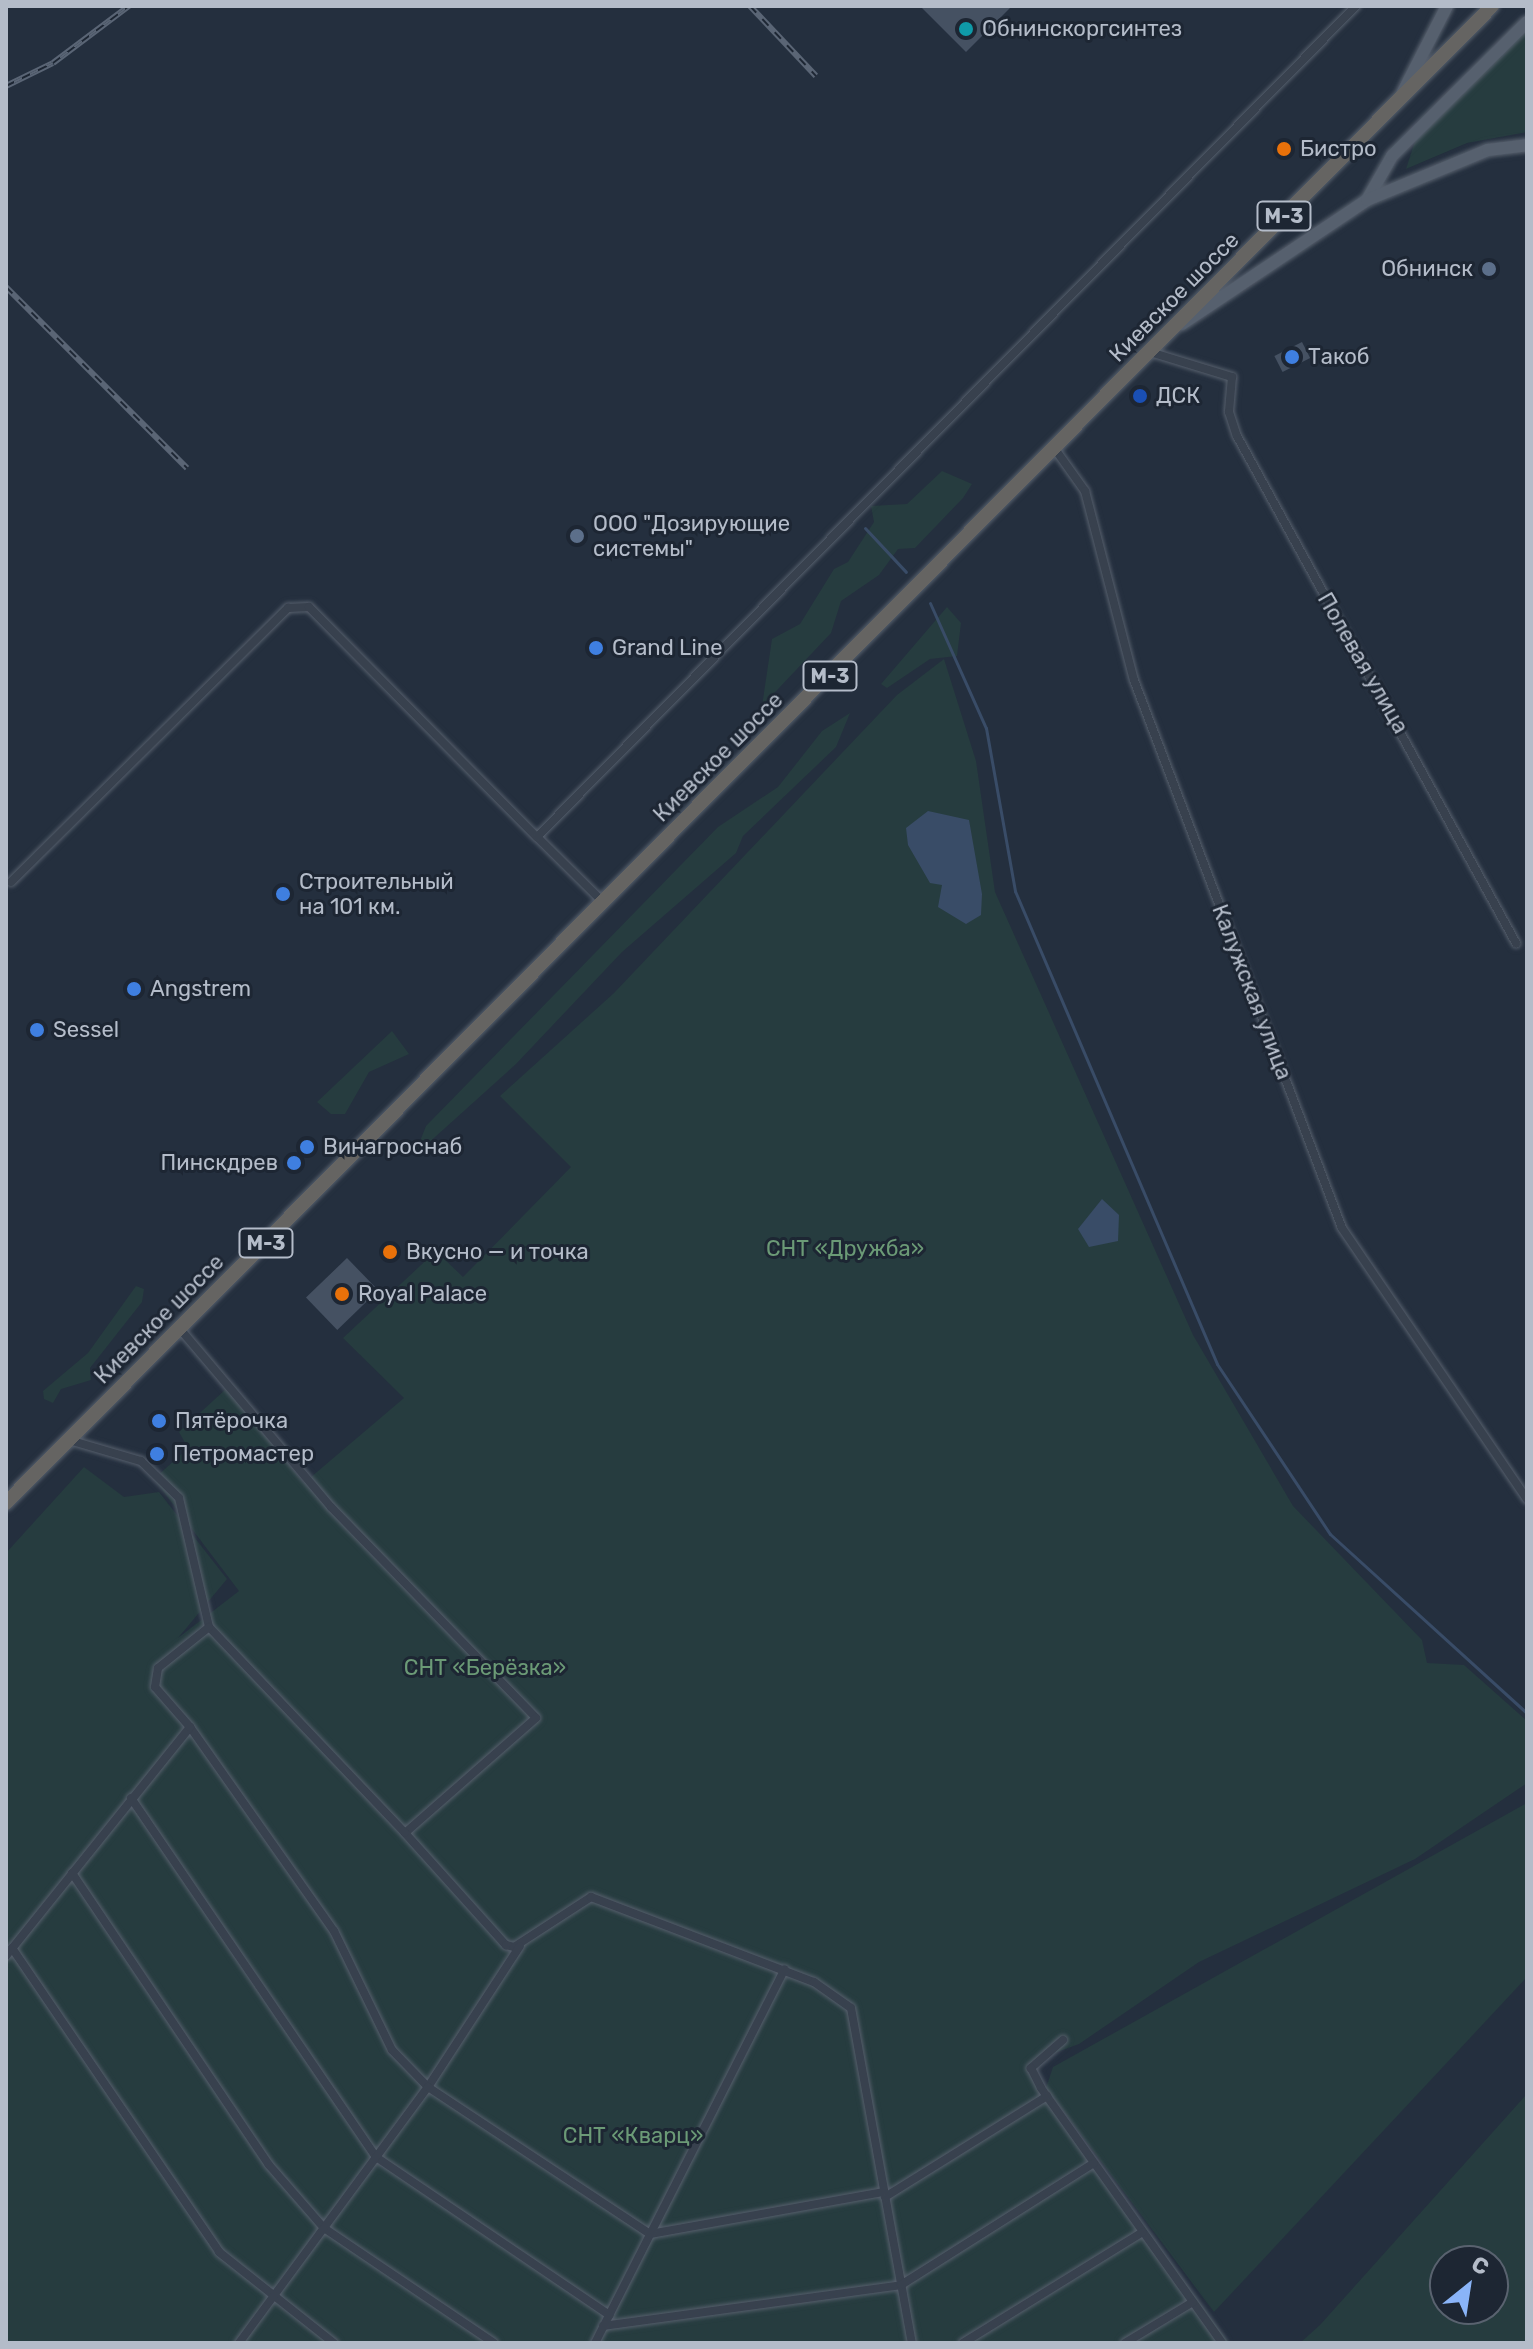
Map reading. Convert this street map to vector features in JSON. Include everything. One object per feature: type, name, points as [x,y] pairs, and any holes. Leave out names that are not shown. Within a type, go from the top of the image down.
[{"type":"highway","name":"Киевское шоссе","points":[[6,1503],[1492,6]]},
{"type":"main road","points":[[1399,100],[1447,6]]},
{"type":"main road","points":[[1367,200],[1392,156],[1527,22]]},
{"type":"main road","points":[[1169,333],[1367,200],[1488,150],[1527,145]]},
{"type":"street","points":[[537,837],[1356,6]]},
{"type":"street","name":"Полевая улица","points":[[1150,352],[1232,377],[1229,412],[1237,436],[1516,943]]},
{"type":"street","name":"Калужская улица","points":[[1055,449],[1085,491],[1134,680],[1342,1228],[1527,1499]]},
{"type":"street","points":[[11,882],[288,608],[309,607],[604,903]]},
{"type":"street","points":[[180,1329],[331,1507],[536,1718],[405,1833]]},
{"type":"street","points":[[69,1440],[141,1461],[179,1498],[209,1627],[405,1833],[506,1945],[522,1942],[591,1897],[785,1969],[851,2008],[912,2343]]},
{"type":"street","points":[[209,1627],[158,1668],[155,1687],[190,1727],[334,1931],[392,2050],[428,2087],[650,2234],[885,2195],[1047,2096]]},
{"type":"street","points":[[190,1727],[9,1952],[219,2252],[271,2300],[334,2343]]},
{"type":"street","points":[[131,1798],[376,2157],[609,2315]]},
{"type":"street","points":[[72,1873],[269,2165],[324,2228],[494,2343]]},
{"type":"street","points":[[239,2343],[428,2087],[522,1942]]},
{"type":"street","points":[[595,2343],[785,1969]]},
{"type":"street","points":[[1063,2040],[1031,2068],[1047,2096],[1222,2343]]},
{"type":"street","points":[[603,2326],[901,2285],[1094,2163]]},
{"type":"street","points":[[963,2343],[1143,2232]]},
{"type":"street","points":[[1125,2343],[1193,2302]]},
{"type":"green space","points":[[1527,29],[1527,132],[1467,143],[1406,169],[1416,138]]},
{"type":"green space","points":[[942,471],[972,484],[963,498],[915,548],[898,549],[879,575],[841,601],[831,633],[762,706],[772,639],[800,624],[834,569],[848,562],[874,522],[871,506],[907,504]]},
{"type":"green space","points":[[947,607],[961,623],[957,656],[930,659],[887,688],[881,684]]},
{"type":"green space","points":[[944,659],[976,761],[995,892],[1193,1335],[1293,1506],[1422,1640],[1427,1663],[1464,1665],[1527,1721],[1527,1783],[1415,1859],[1199,1962],[1079,2044],[1033,2061],[1043,2086],[1229,2343],[6,2343],[6,1553],[84,1467],[124,1497],[159,1492],[227,1579],[178,1638],[239,1591],[154,1479],[188,1448],[179,1432],[226,1389],[304,1483],[404,1398],[343,1338],[436,1251],[463,1277],[571,1167],[500,1096],[614,993],[897,695]]},
{"type":"green space","points":[[850,713],[836,747],[743,836],[736,853],[622,952],[516,1064],[414,1156],[426,1126],[718,827],[778,787],[822,731]]},
{"type":"green space","points":[[392,1031],[409,1054],[369,1072],[345,1114],[331,1114],[317,1102]]},
{"type":"green space","points":[[136,1286],[144,1289],[142,1302],[90,1368],[91,1380],[61,1389],[53,1403],[44,1399],[43,1391],[88,1353]]},
{"type":"green space","points":[[1527,1803],[1527,1977],[1214,2312],[1046,2088],[1053,2067]]},
{"type":"green space","points":[[1527,2094],[1527,2343],[1300,2343],[1320,2325]]},
{"type":"water","points":[[928,811],[969,820],[982,894],[981,915],[966,924],[938,907],[942,885],[930,883],[908,845],[906,828]]},
{"type":"water","points":[[1102,1199],[1119,1215],[1118,1241],[1089,1247],[1078,1229]]},
{"type":"building","name":"Обнинскоргсинтез","points":[[920,6],[1012,6],[966,52]]},
{"type":"building","name":"Такоб","points":[[1302,342],[1310,358],[1283,372],[1274,356]]},
{"type":"building","name":"Royal Palace","points":[[347,1258],[378,1290],[337,1330],[306,1298]]},
{"type":"waterway","points":[[865,528],[906,572]]},
{"type":"waterway","points":[[930,603],[986,728],[1015,891],[1217,1364],[1330,1534],[1527,1713]]},
{"type":"railway","points":[[6,86],[53,63],[129,6]]},
{"type":"railway","points":[[750,6],[816,76]]},
{"type":"railway","points":[[6,287],[187,468]]},
{"type":"place","name":"Обнинскоргсинтез","points":[[966,29]]},
{"type":"place","name":"Бистро","points":[[1284,149]]},
{"type":"place","name":"Обнинск","points":[[1489,269]]},
{"type":"place","name":"Такоб","points":[[1292,357]]},
{"type":"place","name":"ДСК","points":[[1140,396]]},
{"type":"place","name":"ООО \"Дозирующие системы\"","points":[[577,536]]},
{"type":"place","name":"Grand Line","points":[[596,648]]},
{"type":"place","name":"Строительный на 101 км.","points":[[283,894]]},
{"type":"place","name":"Angstrem","points":[[134,989]]},
{"type":"place","name":"Sessel","points":[[37,1030]]},
{"type":"place","name":"Винагроснаб","points":[[307,1147]]},
{"type":"place","name":"Пинскдрев","points":[[294,1163]]},
{"type":"place","name":"Вкусно — и точка","points":[[390,1252]]},
{"type":"place","name":"Royal Palace","points":[[342,1294]]},
{"type":"place","name":"Пятёрочка","points":[[159,1421]]},
{"type":"place","name":"Петромастер","points":[[157,1454]]},
{"type":"park label","name":"СНТ «Дружба»","points":[[845,1249]]},
{"type":"park label","name":"СНТ «Берёзка»","points":[[485,1668]]},
{"type":"park label","name":"СНТ «Кварц»","points":[[633,2136]]}]
